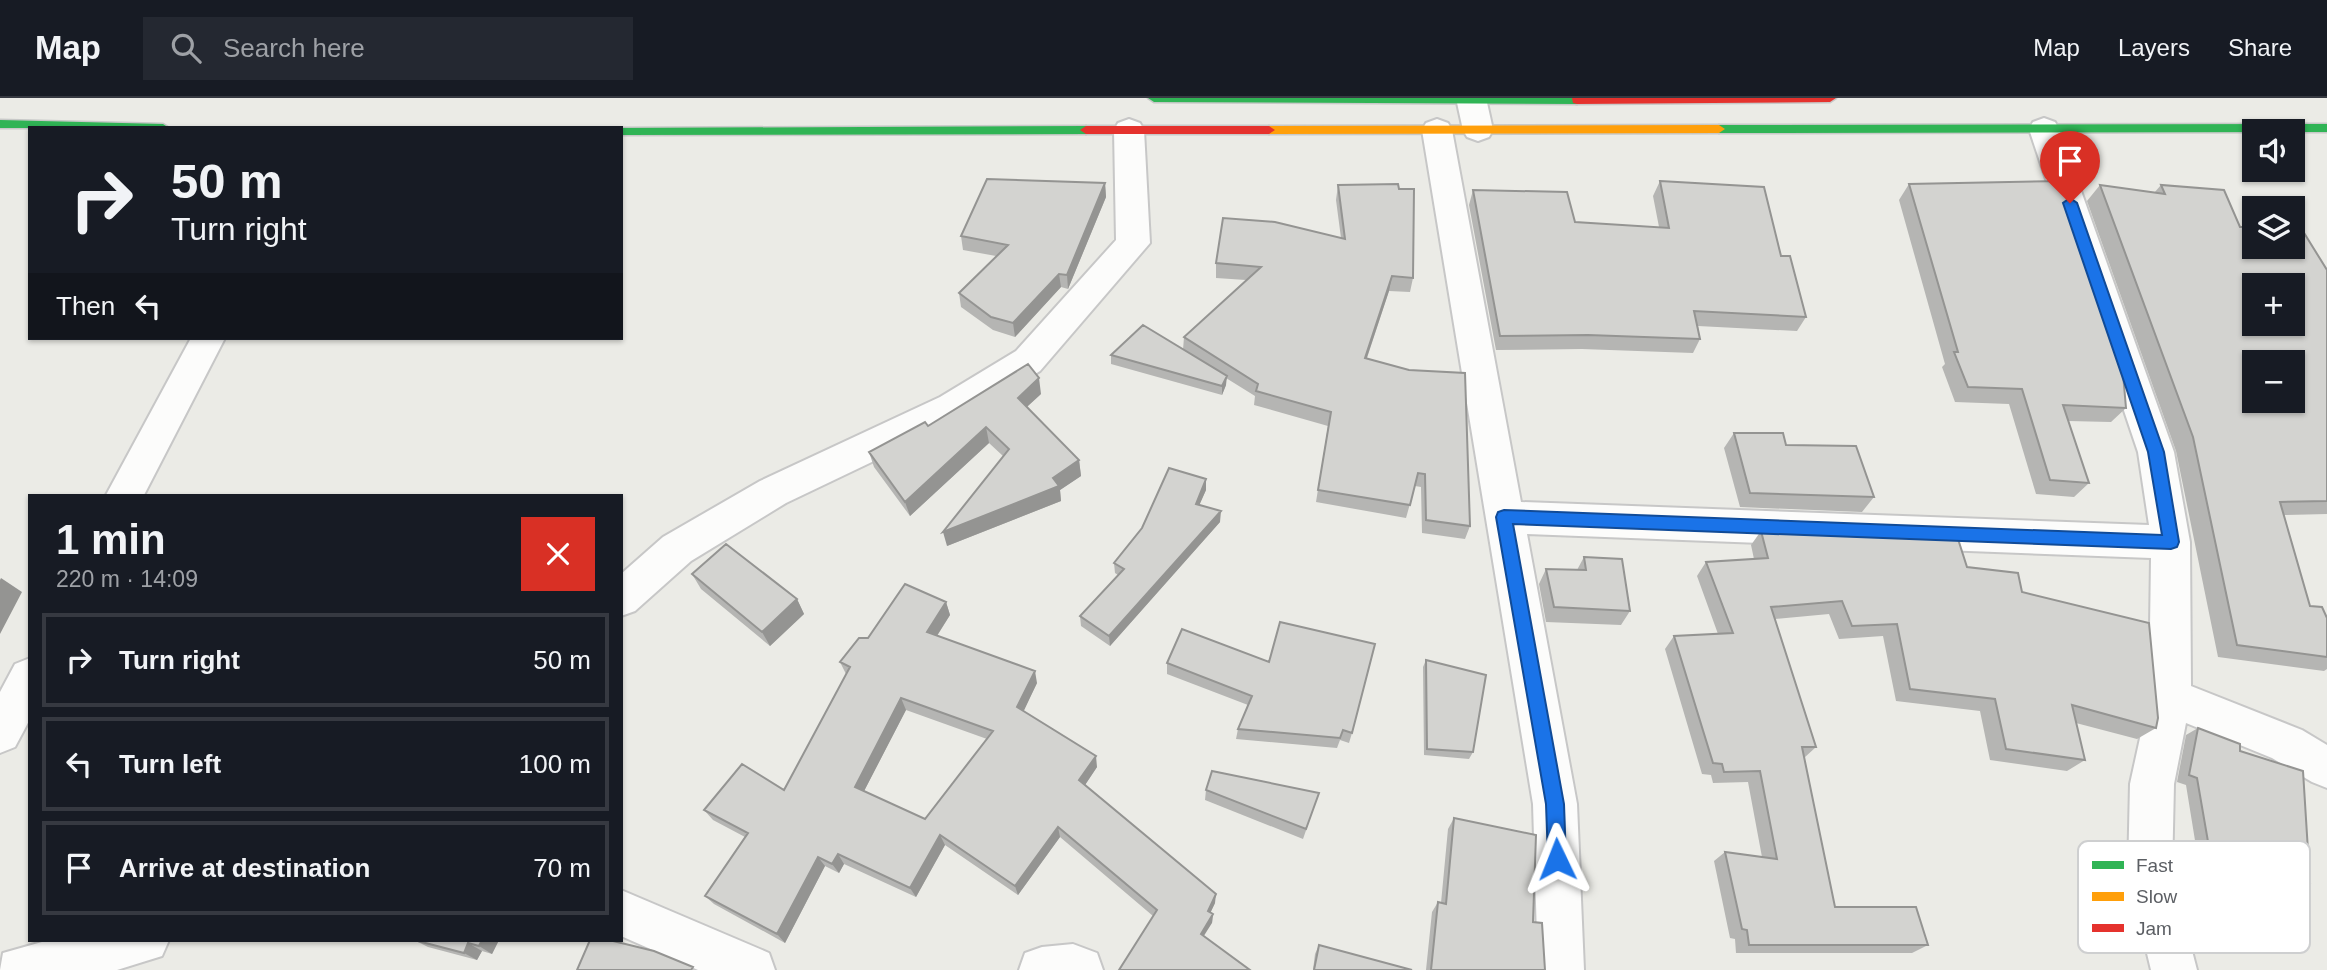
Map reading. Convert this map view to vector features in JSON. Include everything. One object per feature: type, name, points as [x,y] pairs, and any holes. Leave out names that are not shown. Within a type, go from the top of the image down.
[{"type":"street","points":[[1154,98],[2044,129],[2327,128]]},
{"type":"street","points":[[623,131],[1437,130],[1474,110],[1830,98]]},
{"type":"street","points":[[746,131],[754,109]]},
{"type":"street","points":[[0,124],[82,126]]},
{"type":"street","points":[[2044,129],[2156,452],[2171,542],[2170,697],[2152,784],[2151,841]]},
{"type":"street","points":[[623,597],[677,549],[773,492],[953,407],[1028,361],[1133,243],[1129,130]]},
{"type":"street","points":[[1437,130],[1555,804],[1561,970]]},
{"type":"street","points":[[126,494],[207,340]]},
{"type":"street","points":[[1504,517],[2171,542]]},
{"type":"street","points":[[0,733],[28,681]]},
{"type":"street","points":[[2170,697],[2287,744],[2327,768]]},
{"type":"street","points":[[623,914],[751,970]]},
{"type":"street","points":[[20,970],[138,942]]},
{"type":"street","points":[[2170,953],[2174,970]]},
{"type":"street","points":[[1041,970],[1064,967],[1080,970]]},
{"type":"building","points":[[987,179],[1105,183],[1067,275],[1059,274],[1013,323],[991,317],[959,293],[1008,245],[961,236]]},
{"type":"building","points":[[1660,181],[1764,187],[1781,256],[1790,256],[1806,317],[1694,311],[1700,339],[1588,335],[1500,336],[1473,190],[1567,192],[1575,222],[1669,228]]},
{"type":"building","points":[[2062,181],[2125,361],[2122,362],[2126,408],[2063,405],[2089,483],[2050,480],[2022,389],[1968,387],[1954,352],[1958,352],[1909,184]]},
{"type":"building","points":[[1398,184],[1399,189],[1414,189],[1413,278],[1392,276],[1365,358],[1409,370],[1465,373],[1470,526],[1426,520],[1425,474],[1418,473],[1410,505],[1318,490],[1331,412],[1256,391],[1258,384],[1184,337],[1261,267],[1216,263],[1223,218],[1275,222],[1345,239],[1338,185]]},
{"type":"building","points":[[2100,185],[2165,194],[2161,185],[2224,190],[2242,227],[2242,259],[2305,259],[2305,234],[2327,270],[2327,501],[2280,502],[2310,606],[2322,607],[2327,618],[2327,657],[2237,645],[2193,437]]},
{"type":"building","points":[[1143,325],[1227,376],[1222,386],[1111,355]]},
{"type":"building","points":[[1028,364],[1039,378],[1018,398],[1079,460],[1053,478],[1059,486],[943,532],[1009,449],[986,427],[905,502],[869,452],[925,422],[928,426]]},
{"type":"building","points":[[1734,433],[1783,433],[1786,445],[1856,446],[1874,497],[1750,493]]},
{"type":"building","points":[[1169,468],[1206,479],[1196,504],[1221,511],[1109,636],[1080,616],[1124,569],[1114,563],[1142,528]]},
{"type":"building","points":[[1761,531],[1958,539],[1967,567],[2018,573],[2022,592],[2149,623],[2158,718],[2156,728],[2072,705],[2085,760],[2006,749],[1995,699],[1910,689],[1897,624],[1852,626],[1842,601],[1771,607],[1816,747],[1802,747],[1835,907],[1916,907],[1928,945],[1749,945],[1747,930],[1742,929],[1725,852],[1777,859],[1760,771],[1724,772],[1722,764],[1713,763],[1674,636],[1733,633],[1706,562],[1768,558]]},
{"type":"building","points":[[726,544],[797,599],[762,632],[692,574]]},
{"type":"building","points":[[1584,557],[1622,559],[1630,611],[1554,607],[1546,569],[1586,570]]},
{"type":"building","points":[[905,584],[946,602],[927,632],[1035,671],[1017,707],[1096,756],[1079,780],[1216,894],[1208,911],[1213,914],[1201,934],[1250,970],[1119,970],[1157,910],[1058,827],[1015,886],[940,835],[910,888],[838,854],[832,864],[818,857],[777,934],[705,896],[748,833],[704,810],[742,764],[784,790],[850,667],[840,662],[859,638],[868,638]],"holes":[[[901,698],[993,731],[925,819],[855,787]]]},
{"type":"building","points":[[1280,622],[1375,644],[1352,733],[1343,730],[1340,738],[1238,729],[1252,696],[1167,663],[1182,629],[1269,662]]},
{"type":"building","points":[[1426,660],[1486,675],[1473,752],[1427,749]]},
{"type":"building","points":[[2198,728],[2240,744],[2240,751],[2303,771],[2307,841],[2208,841],[2197,778],[2189,775]]},
{"type":"building","points":[[1212,771],[1319,793],[1306,829],[1206,790]]},
{"type":"building","points":[[1454,818],[1536,835],[1533,922],[1542,923],[1545,970],[1431,970],[1438,902],[1446,904]]},
{"type":"building","points":[[422,942],[481,942],[479,946],[468,943],[464,953]]},
{"type":"building","points":[[589,942],[617,942],[654,951],[693,967],[691,970],[577,970]]},
{"type":"building","points":[[1319,945],[1412,970],[1314,970]]},
{"type":"traffic: fast","points":[[1154,98],[1577,100]]},
{"type":"traffic: fast","points":[[0,124],[82,126]]},
{"type":"traffic: fast","points":[[1719,129],[2327,128]]},
{"type":"traffic: fast","points":[[623,131],[1086,130]]},
{"type":"traffic: slow","points":[[1269,130],[1719,129]]},
{"type":"traffic: jam","points":[[1577,100],[1830,98]]},
{"type":"traffic: jam","points":[[1086,130],[1269,130]]},
{"type":"route","points":[[1557,859],[1555,804],[1504,517],[2171,542],[2156,452],[2070,203]]}]
